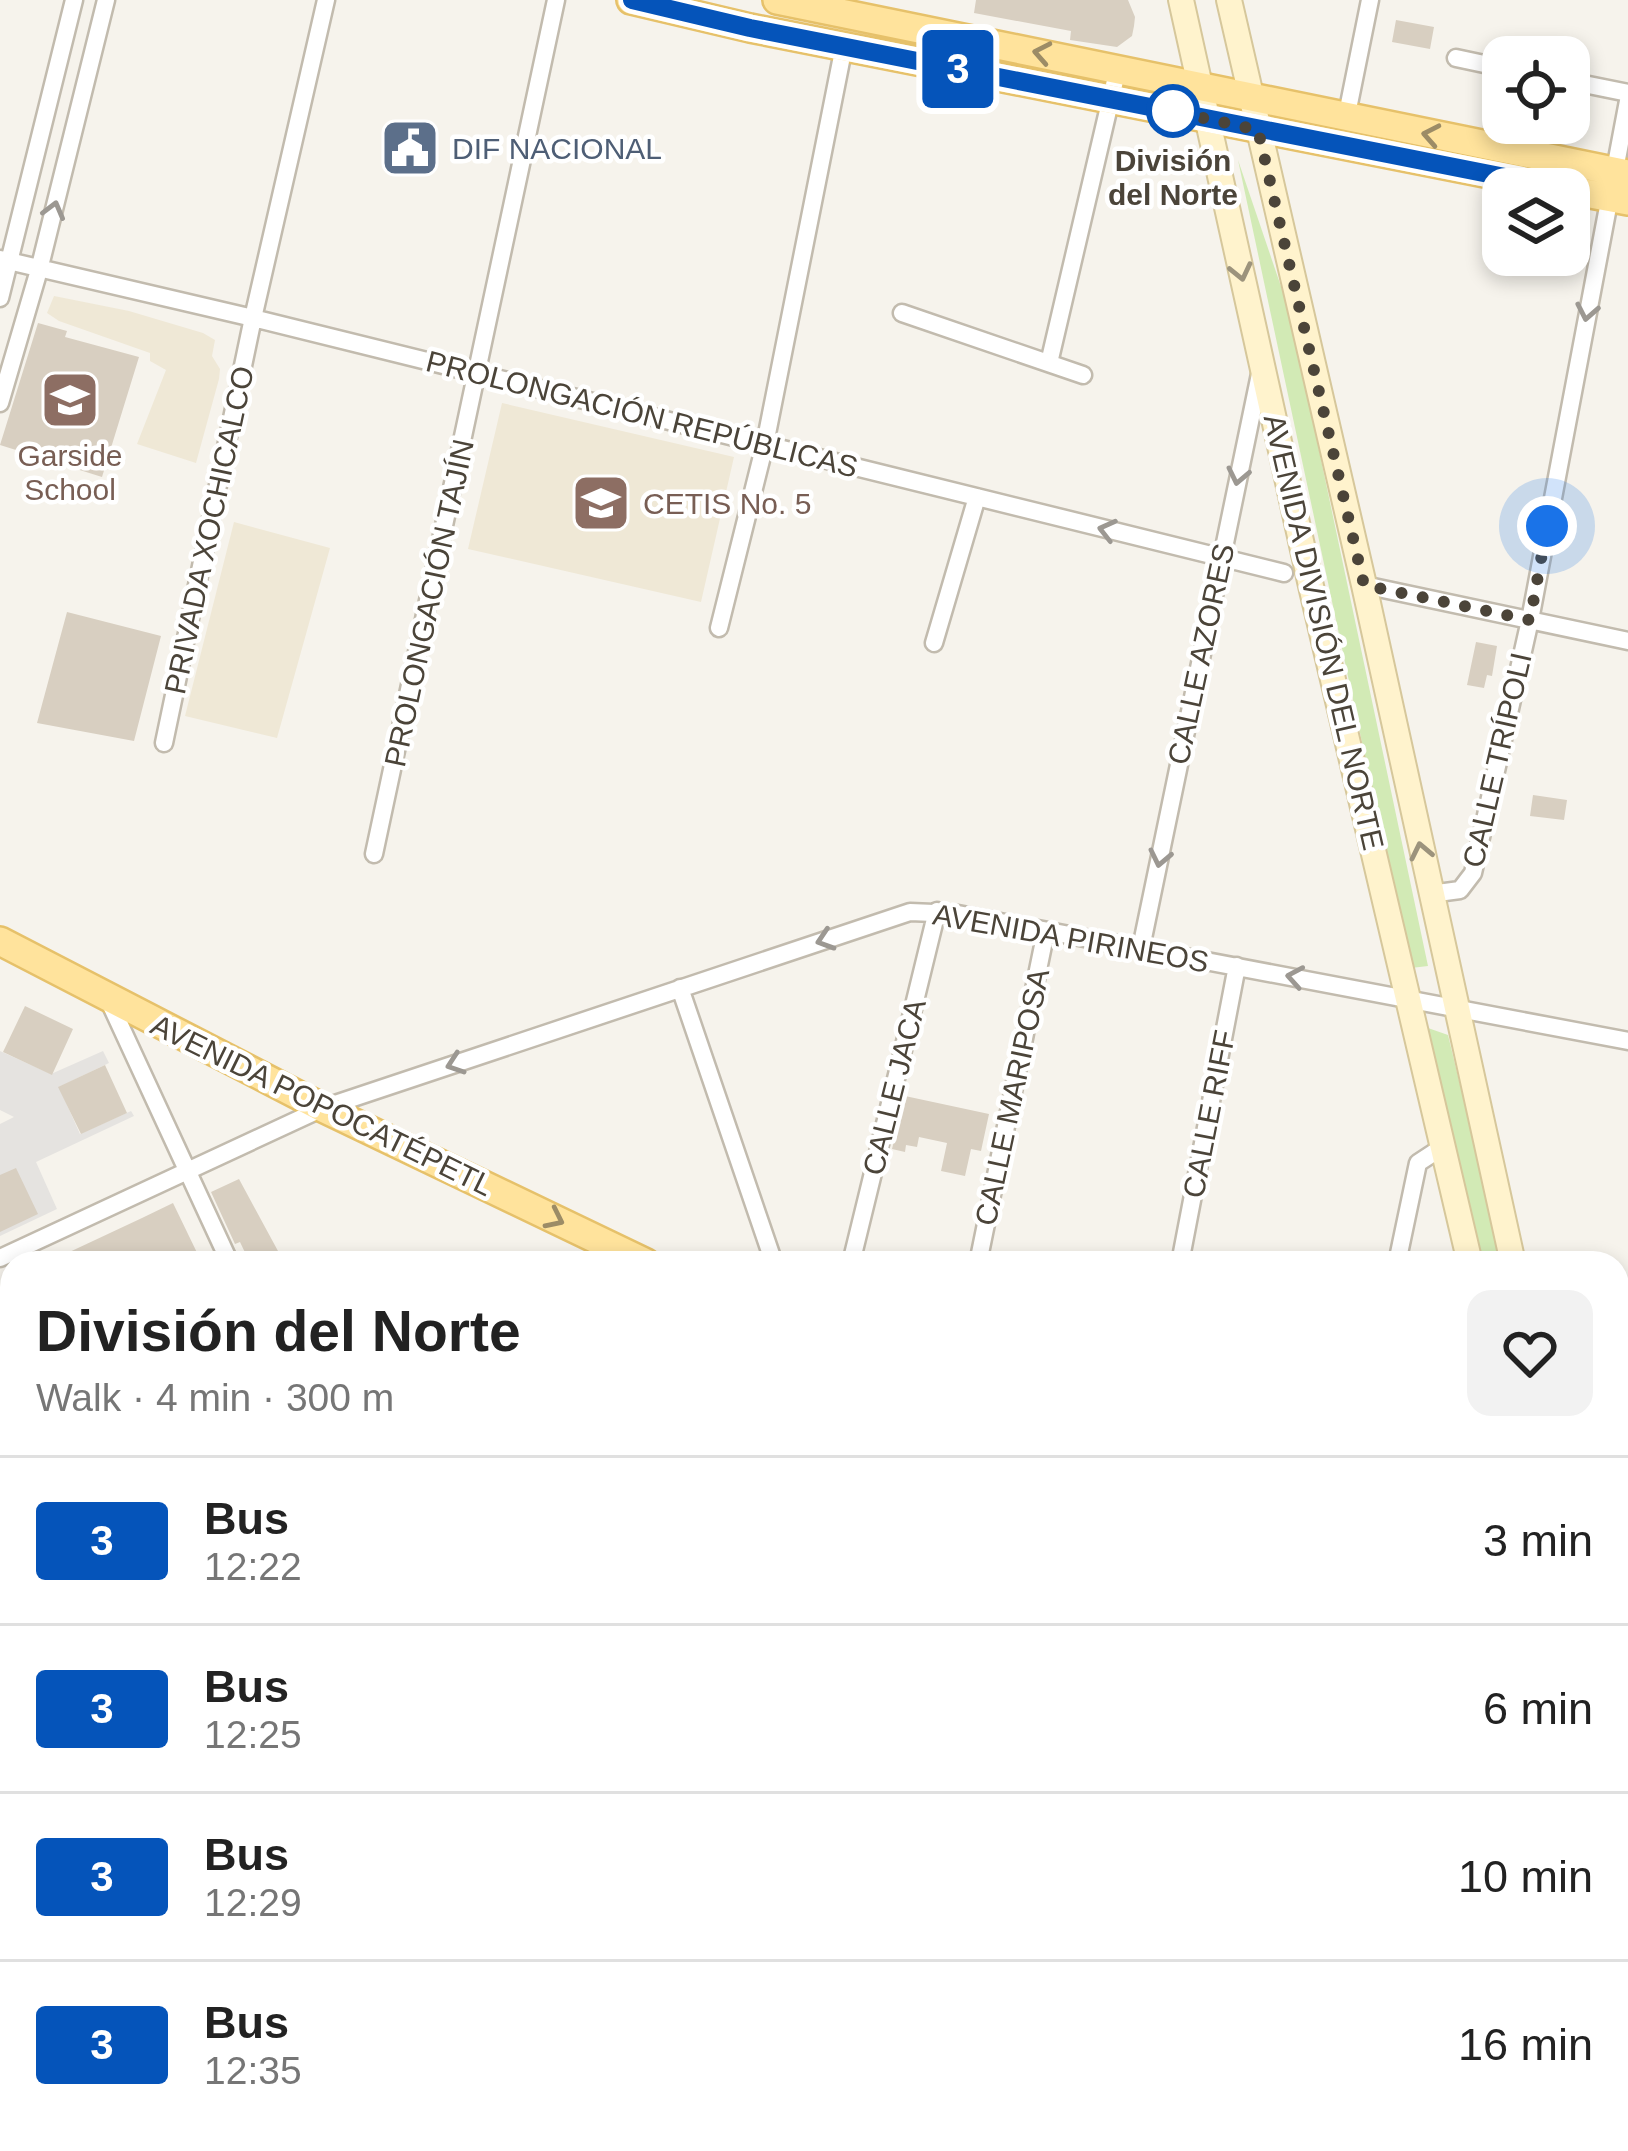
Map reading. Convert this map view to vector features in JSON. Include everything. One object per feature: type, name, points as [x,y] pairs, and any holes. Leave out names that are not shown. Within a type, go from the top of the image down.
[{"type":"main road","points":[[631,0],[1482,173]]},
{"type":"main road","points":[[777,0],[850,7],[1346,118],[1620,186]]},
{"type":"main road","name":"AVENIDA DIVISIÓN DEL NORTE","points":[[1181,0],[1204,118],[1467,1251]]},
{"type":"main road","name":"AVENIDA DIVISIÓN DEL NORTE","points":[[1228,0],[1511,1251]]},
{"type":"main road","points":[[1590,188],[1620,186]]},
{"type":"main road","name":"AVENIDA POPOCATÉPETL","points":[[0,941],[323,1108],[621,1251]]},
{"type":"street","points":[[0,298],[5,261],[74,0]]},
{"type":"street","points":[[0,404],[39,270],[106,0]]},
{"type":"street","name":"PRIVADA XOCHICALCO","points":[[164,743],[326,0]]},
{"type":"street","name":"PROLONGACIÓN TAJÍN","points":[[374,854],[556,0]]},
{"type":"street","points":[[1346,118],[1370,0]]},
{"type":"street","points":[[719,628],[765,444],[844,46]]},
{"type":"street","points":[[1456,58],[1482,64]]},
{"type":"street","points":[[1049,363],[1118,68]]},
{"type":"street","points":[[1590,87],[1628,97]]},
{"type":"street","name":"CALLE TRÍPOLI","points":[[1430,894],[1460,890],[1473,873],[1620,186],[1628,97]]},
{"type":"street","points":[[51,98],[81,105]]},
{"type":"street","name":"PROLONGACIÓN REPÚBLICAS","points":[[5,261],[1284,573]]},
{"type":"street","points":[[902,313],[1083,375]]},
{"type":"street","name":"CALLE AZORES","points":[[1142,948],[1263,362]]},
{"type":"street","points":[[934,643],[976,497]]},
{"type":"street","points":[[1364,585],[1628,641]]},
{"type":"street","name":"AVENIDA PIRINEOS","points":[[15,1251],[323,1108],[910,912],[937,911],[1628,1041]]},
{"type":"street","name":"CALLE JACA","points":[[854,1251],[937,911]]},
{"type":"street","name":"CALLE MARIPOSA","points":[[980,1251],[1046,931]]},
{"type":"street","name":"CALLE RIFF","points":[[1182,1251],[1237,966]]},
{"type":"street","points":[[680,988],[770,1251]]},
{"type":"street","points":[[108,998],[225,1251]]},
{"type":"street","points":[[1400,1251],[1418,1163],[1444,1146]]},
{"type":"shaded area","points":[[54,296],[129,311],[215,340],[212,356],[220,369],[219,379],[196,463],[137,444],[166,370],[150,361],[150,353],[59,321],[47,313]]},
{"type":"shaded area","name":"CETIS No. 5","points":[[502,403],[734,457],[701,602],[468,549]]},
{"type":"shaded area","points":[[234,522],[330,548],[277,738],[185,716]]},
{"type":"shaded area","points":[[0,1051],[51,1074],[103,1051],[109,1063],[59,1087],[80,1134],[131,1111],[134,1116],[36,1162],[57,1209],[0,1236],[0,1124],[14,1117],[0,1110]]},
{"type":"green space","points":[[1238,160],[1290,313],[1428,966],[1411,968],[1402,930]]},
{"type":"green space","points":[[1428,1028],[1448,1035],[1500,1251],[1480,1251]]},
{"type":"building","points":[[976,0],[1128,0],[1134,26],[1132,36],[1117,47],[1070,40],[1071,31],[974,13]]},
{"type":"building","points":[[1396,20],[1434,27],[1430,49],[1392,42]]},
{"type":"building","name":"Garside School","points":[[38,323],[67,331],[65,337],[139,357],[102,477],[0,445]]},
{"type":"building","points":[[67,612],[161,636],[134,741],[37,723]]},
{"type":"building","points":[[1476,642],[1497,646],[1492,676],[1487,675],[1484,688],[1467,685]]},
{"type":"building","points":[[1533,795],[1567,800],[1564,820],[1530,816]]},
{"type":"building","points":[[25,1006],[73,1029],[52,1075],[3,1052]]},
{"type":"building","points":[[105,1065],[127,1113],[81,1134],[58,1087]]},
{"type":"building","points":[[905,1096],[989,1114],[981,1151],[971,1149],[965,1176],[941,1171],[947,1143],[919,1137],[917,1147],[906,1145],[905,1152],[892,1149]]},
{"type":"building","points":[[16,1168],[38,1214],[0,1232],[0,1175]]},
{"type":"building","points":[[239,1179],[278,1251],[244,1251],[240,1242],[235,1244],[211,1192]]},
{"type":"building","points":[[173,1203],[196,1251],[72,1251]]},
{"type":"bus line","name":"3","points":[[632,0],[750,28],[1482,173]]},
{"type":"place","name":"División del Norte","points":[[1173,111]]},
{"type":"place","name":"DIF NACIONAL","points":[[410,148]]},
{"type":"place","name":"Garside School","points":[[70,400]]},
{"type":"place","name":"CETIS No. 5","points":[[601,503]]},
{"type":"route","points":[[1173,111],[1167,110],[1258,130],[1364,585],[1530,620],[1547,526]]}]
